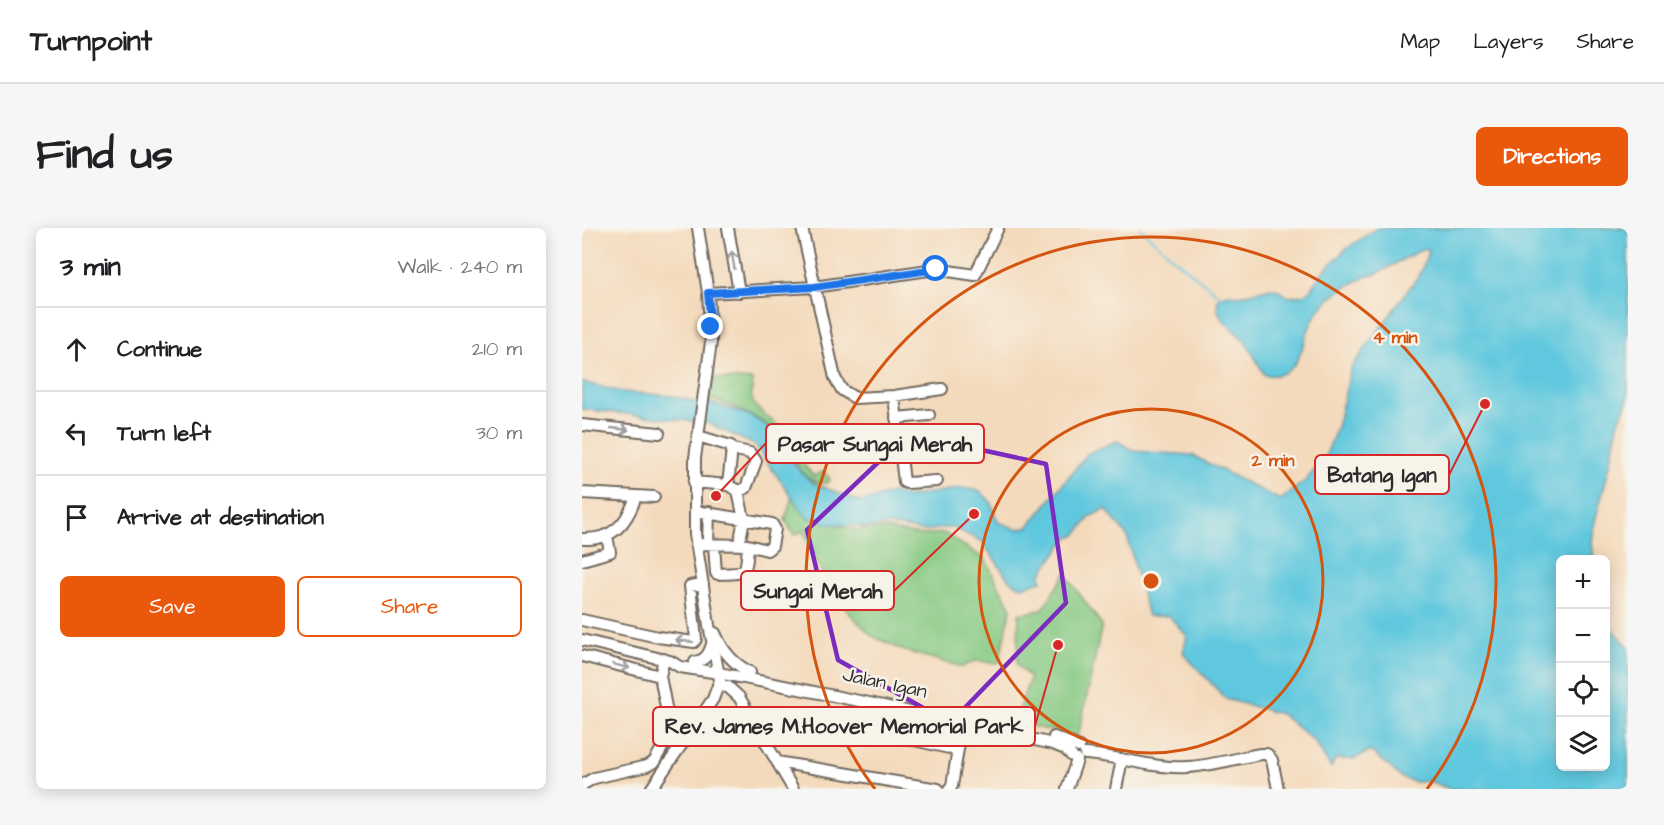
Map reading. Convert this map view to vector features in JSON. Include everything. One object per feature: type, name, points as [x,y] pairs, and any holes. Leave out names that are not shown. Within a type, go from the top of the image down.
[{"type":"street","points":[[651,789],[713,699],[718,687],[718,669],[696,544],[694,482],[699,423],[711,342],[708,293],[698,228]]},
{"type":"street","points":[[728,228],[739,292]]},
{"type":"street","points":[[802,228],[835,378],[843,390],[855,398],[894,396],[942,389]]},
{"type":"street","points":[[708,293],[814,287],[936,269],[975,275],[998,228]]},
{"type":"street","points":[[894,396],[904,482],[937,481]]},
{"type":"street","points":[[896,418],[928,415]]},
{"type":"street","points":[[582,425],[659,433]]},
{"type":"street","points":[[694,482],[746,488],[756,461],[750,453],[698,436]]},
{"type":"street","points":[[709,512],[716,573],[738,574],[744,571],[746,568],[744,519],[733,488],[732,449]]},
{"type":"street","points":[[582,493],[654,497]]},
{"type":"street","points":[[582,539],[595,539],[614,532],[626,520],[636,496]]},
{"type":"street","points":[[695,511],[772,524],[775,529],[772,546],[767,550],[744,545],[696,544]]},
{"type":"street","points":[[582,560],[610,552],[607,536]]},
{"type":"street","points":[[582,620],[657,637],[694,642],[696,639],[690,586],[703,584]]},
{"type":"street","points":[[708,616],[724,652],[750,672]]},
{"type":"street","points":[[582,640],[667,660],[695,662],[718,669],[731,682],[793,789]]},
{"type":"street","points":[[695,662],[706,658],[712,643]]},
{"type":"street","points":[[582,656],[660,676]]},
{"type":"street","points":[[667,660],[680,667],[718,669]]},
{"type":"street","points":[[582,785],[594,778],[652,764],[666,741],[670,726],[660,676],[667,660]]},
{"type":"street","name":"Jalan Igan","points":[[718,669],[750,672],[1055,738],[1078,754]]},
{"type":"street","name":"Jalan Igan","points":[[718,669],[766,682],[1053,744],[1078,754]]},
{"type":"street","points":[[739,697],[749,686],[766,682]]},
{"type":"street","points":[[718,687],[727,686],[739,697]]},
{"type":"street","points":[[874,704],[870,730],[958,750]]},
{"type":"street","points":[[949,789],[952,786],[962,723]]},
{"type":"street","points":[[666,741],[679,748]]},
{"type":"street","points":[[1067,789],[1078,754],[1188,767],[1261,753],[1267,754],[1272,760],[1278,789]]},
{"type":"street","points":[[1116,789],[1122,759]]},
{"type":"street","points":[[777,762],[873,783],[886,780],[938,789]]},
{"type":"highlighted area","points":[[908,434],[1046,464],[1066,603],[950,723],[838,660],[807,530]]},
{"type":"green space","points":[[713,378],[753,380],[751,395],[757,408],[781,428],[800,461],[814,476],[822,472],[826,474],[830,479],[827,483],[818,483],[803,472],[775,430],[743,411],[708,398]]},
{"type":"green space","points":[[792,497],[809,518],[858,530],[887,529],[920,535],[944,533],[985,559],[1011,609],[999,663],[975,661],[962,667],[905,651],[872,636],[852,616],[827,584],[803,531],[794,535],[785,520]]},
{"type":"green space","points":[[1065,574],[1102,625],[1078,737],[1015,722],[1030,678],[1017,664],[1019,614],[1042,610]]},
{"type":"water","points":[[1377,228],[1628,228],[1628,399],[1618,424],[1595,521],[1592,542],[1594,555],[1556,555],[1556,771],[1610,771],[1610,623],[1628,646],[1628,789],[1450,789],[1429,781],[1416,782],[1402,778],[1370,751],[1354,759],[1335,759],[1331,768],[1314,741],[1281,714],[1226,699],[1183,653],[1187,636],[1169,616],[1148,616],[1127,536],[1106,509],[1091,516],[1075,536],[1067,538],[1040,575],[1042,581],[1021,587],[1009,580],[982,541],[951,527],[923,531],[889,525],[864,528],[830,524],[809,518],[755,445],[708,423],[582,409],[582,382],[622,392],[708,402],[749,415],[774,430],[797,468],[813,483],[861,502],[893,493],[908,497],[961,488],[980,491],[991,502],[998,522],[1017,529],[1028,527],[1088,453],[1117,441],[1134,451],[1192,455],[1280,500],[1306,480],[1325,457],[1337,427],[1351,368],[1420,274],[1429,250],[1425,248],[1380,272],[1367,276],[1330,298],[1309,327],[1294,365],[1278,375],[1265,375],[1245,342],[1220,315],[1217,303],[1220,296],[1230,294],[1239,296],[1271,288],[1289,297],[1303,295],[1346,249]]},
{"type":"waterway","points":[[1140,228],[1220,296]]},
{"type":"place","name":"Batang Igan","points":[[1485,404]]},
{"type":"place","name":"Pasar Sungai Merah","points":[[716,496]]},
{"type":"place","name":"Sungai Merah","points":[[974,514]]},
{"type":"place","name":"Rev. James M.Hoover Memorial Park","points":[[1058,645]]},
{"type":"route","points":[[711,327],[708,293],[814,287],[936,269]]}]
